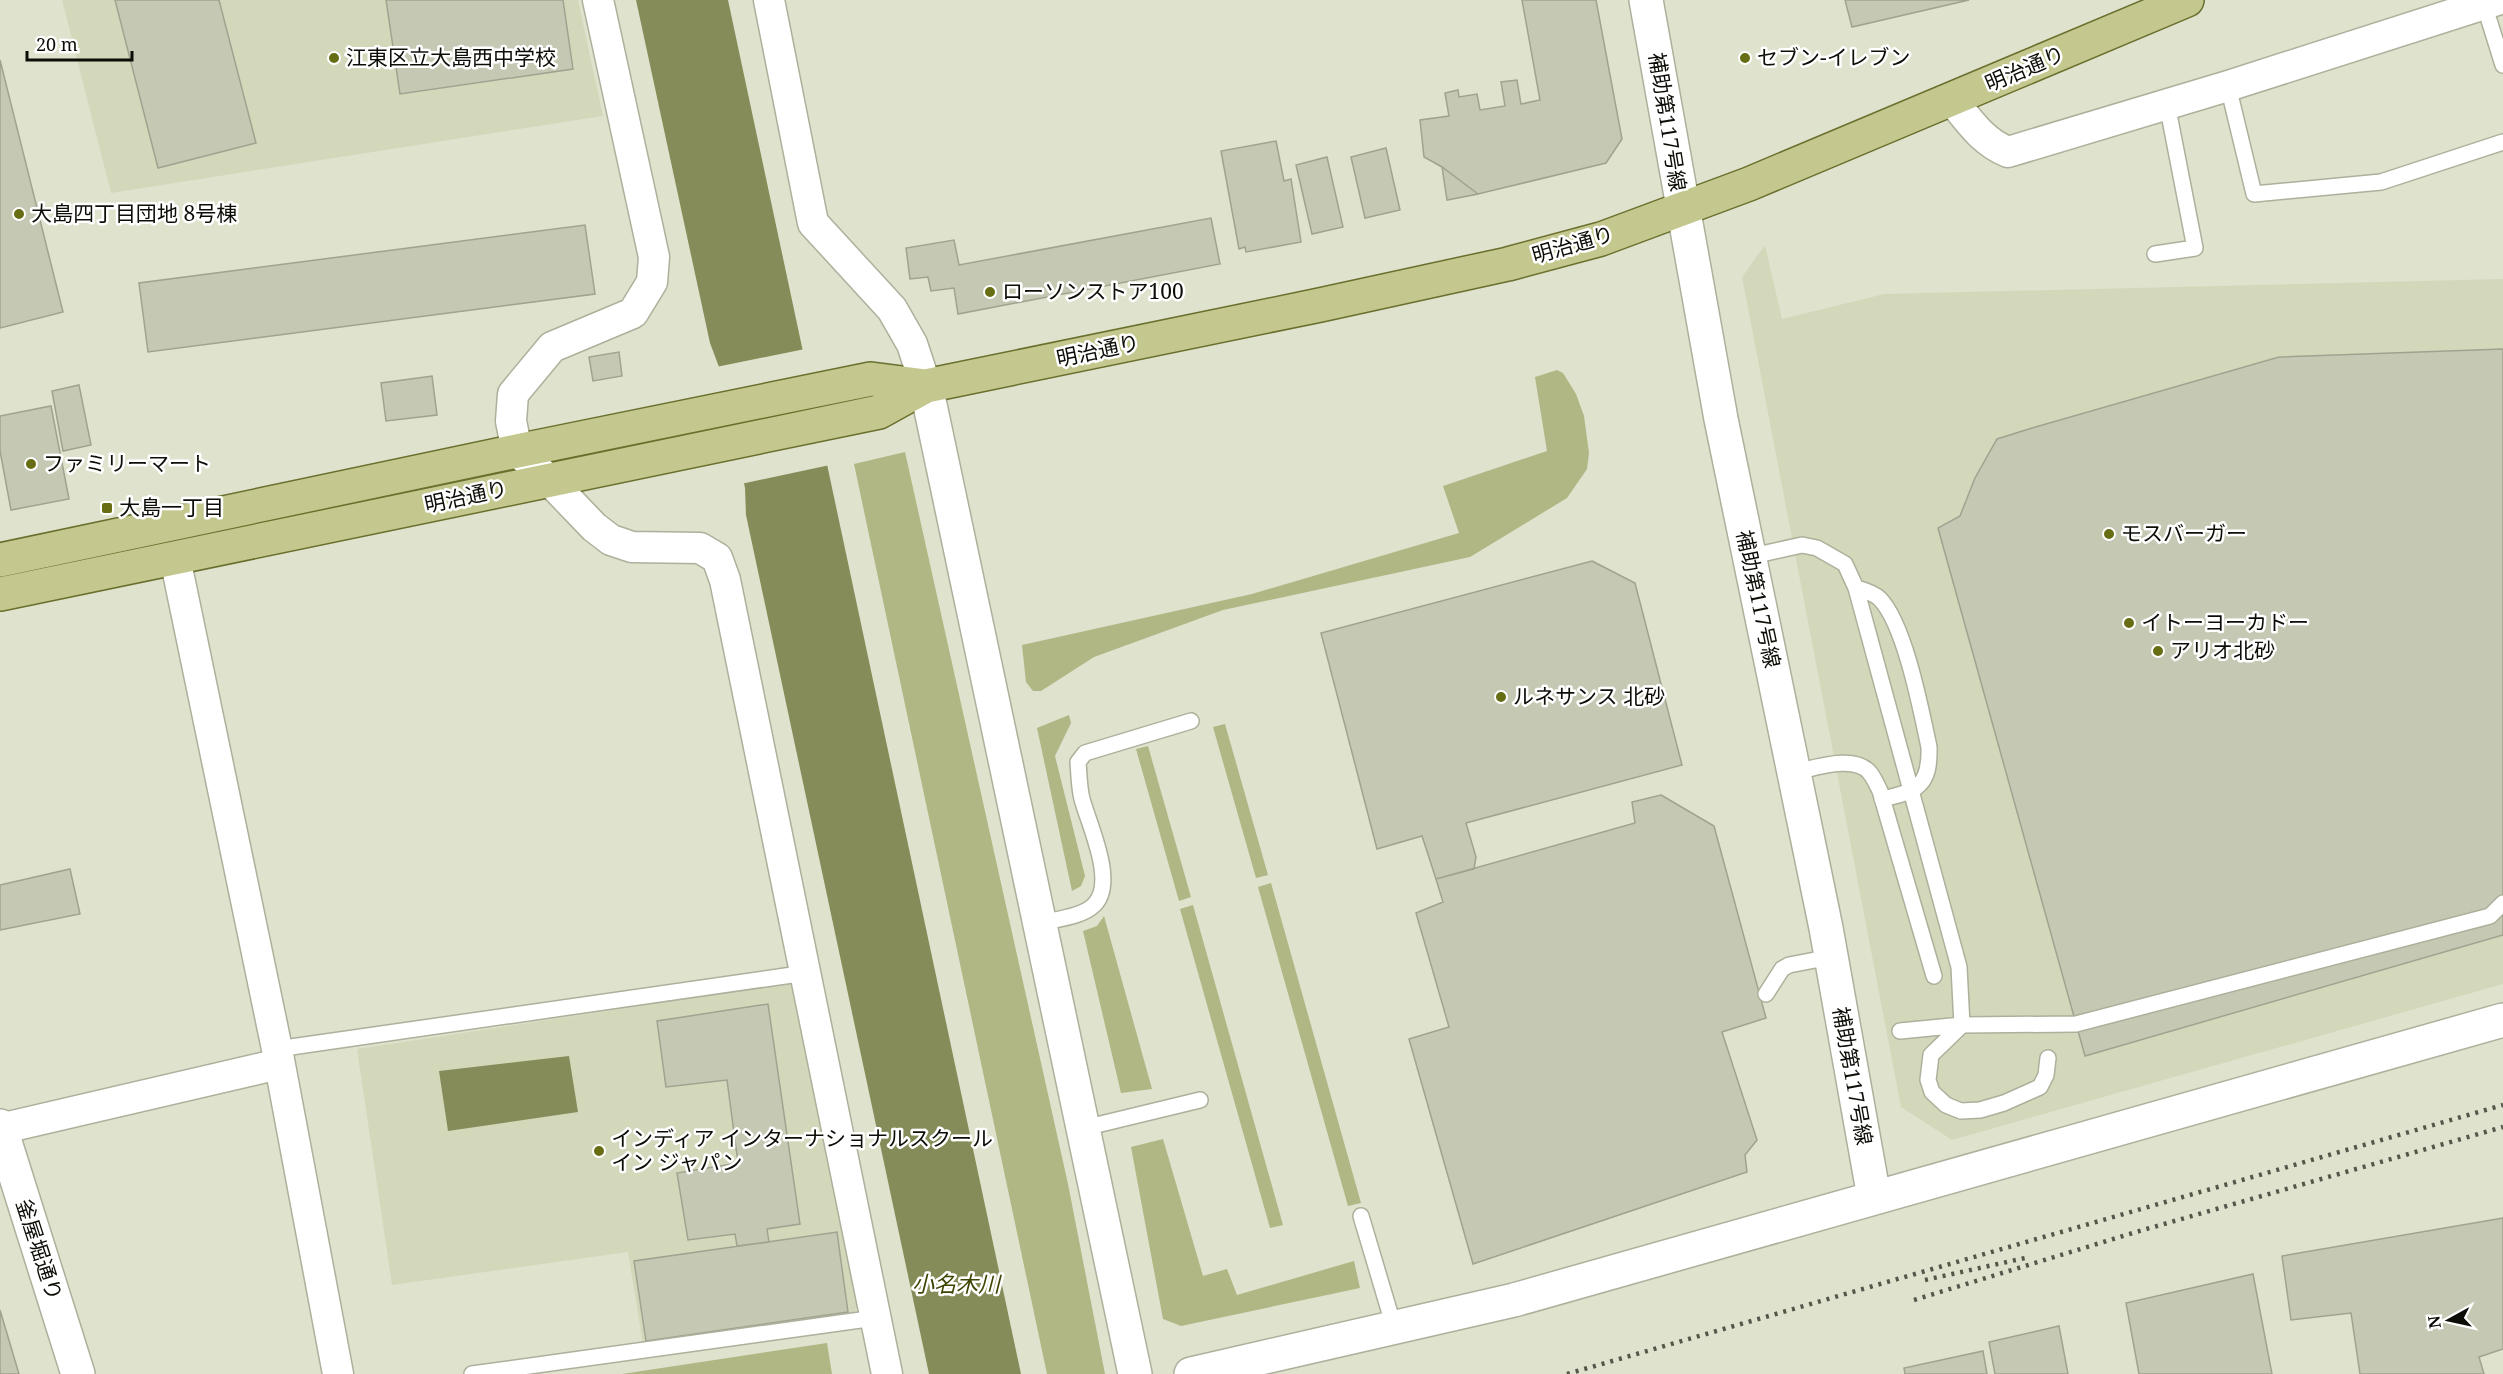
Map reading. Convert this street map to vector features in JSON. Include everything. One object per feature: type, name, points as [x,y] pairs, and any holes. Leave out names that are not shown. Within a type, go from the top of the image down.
[{"type":"main road","name":"明治通り","points":[[0,594],[879,412],[926,386],[1508,264],[1601,239],[1682,210],[1952,100],[2187,0]]},
{"type":"main road","name":"明治通り","points":[[0,560],[871,379],[926,386]]},
{"type":"street","points":[[598,0],[654,257],[652,282],[633,313],[552,347],[513,394],[511,422],[517,451],[549,480],[594,527],[611,540],[632,547],[700,548],[717,558],[725,580],[886,1374]]},
{"type":"street","points":[[769,0],[813,223],[892,309],[912,344],[926,386],[1136,1374]]},
{"type":"street","name":"補助第117号線","points":[[1646,0],[1682,210],[1748,557],[1796,772],[1832,957],[1874,1197]]},
{"type":"street","points":[[1952,100],[1983,138],[1994,147],[2008,153],[2228,86],[2490,2]]},
{"type":"street","points":[[175,558],[278,1057],[338,1374]]},
{"type":"street","points":[[1191,1374],[1514,1299],[2503,1020]]},
{"type":"street","points":[[0,1128],[278,1057]]},
{"type":"street","name":"釜屋堀通り","points":[[0,1128],[78,1374]]},
{"type":"lane","points":[[2490,2],[2503,65]]},
{"type":"lane","points":[[2228,86],[2254,194],[2381,182],[2503,142]]},
{"type":"lane","points":[[2155,254],[2195,248],[2167,104]]},
{"type":"lane","points":[[1748,557],[1802,545],[1817,548],[1845,564],[1856,588],[1959,968],[1962,1025],[1931,1055],[1928,1080],[1932,1092],[1946,1105],[1961,1111],[1980,1110],[2004,1103],[2040,1087],[2046,1075],[2048,1058]]},
{"type":"lane","points":[[1856,588],[1879,597],[1898,624],[1929,747],[1929,767],[1924,781],[1907,794],[1882,799]]},
{"type":"lane","points":[[1041,923],[1086,911],[1102,894],[1104,877],[1081,795],[1078,762],[1085,753],[1191,721]]},
{"type":"lane","points":[[1796,772],[1840,763],[1852,764],[1869,771],[1882,799],[1934,976]]},
{"type":"lane","points":[[1900,1031],[1962,1025],[2076,1024],[2490,916],[2503,903]]},
{"type":"lane","points":[[1766,994],[1782,969],[1789,965],[1832,957]]},
{"type":"lane","points":[[278,1057],[806,973]]},
{"type":"lane","points":[[1084,1128],[1200,1100]]},
{"type":"lane","points":[[1361,1216],[1394,1328]]},
{"type":"lane","points":[[472,1374],[875,1318]]},
{"type":"shaded area","name":"江東区立大島西中学校","points":[[62,0],[578,0],[603,116],[111,193]]},
{"type":"shaded area","name":"アリオ北砂","points":[[1765,245],[1782,319],[1884,294],[2503,279],[2503,984],[1952,1140],[1901,1107],[1742,277]]},
{"type":"shaded area","points":[[1557,370],[1563,373],[1576,394],[1584,416],[1589,453],[1587,469],[1567,498],[1470,557],[1223,610],[1094,657],[1041,691],[1033,691],[1026,682],[1022,645],[1252,594],[1459,533],[1443,486],[1547,451],[1535,377]]},
{"type":"shaded area","points":[[905,452],[1068,1184],[1105,1374],[1047,1374],[854,464]]},
{"type":"shaded area","points":[[1069,715],[1071,723],[1055,756],[1085,876],[1081,886],[1072,891],[1037,728]]},
{"type":"shaded area","points":[[1225,724],[1268,875],[1256,878],[1213,727]]},
{"type":"shaded area","points":[[1148,746],[1191,897],[1179,901],[1136,749]]},
{"type":"shaded area","points":[[1271,883],[1361,1203],[1348,1206],[1258,887]]},
{"type":"shaded area","points":[[1193,905],[1283,1225],[1270,1228],[1180,909]]},
{"type":"shaded area","points":[[1104,916],[1152,1089],[1121,1093],[1083,931],[1097,926]]},
{"type":"shaded area","name":"インディア インターナショナルスクール イン ジャパン","points":[[791,983],[859,1306],[852,1315],[643,1344],[628,1252],[392,1285],[357,1049]]},
{"type":"shaded area","points":[[1163,1139],[1203,1276],[1227,1269],[1237,1295],[1354,1261],[1360,1288],[1181,1326],[1163,1319],[1131,1147]]},
{"type":"shaded area","points":[[827,1343],[832,1374],[622,1374]]},
{"type":"water","name":"小名木川","points":[[636,0],[728,0],[1021,1374],[929,1374],[746,515],[745,488],[719,367],[710,343]]},
{"type":"water","points":[[569,1056],[578,1112],[448,1131],[439,1071]]},
{"type":"pier","points":[[805,349],[830,465],[741,484],[716,367]]},
{"type":"building","points":[[115,0],[219,0],[256,143],[158,168]]},
{"type":"building","points":[[386,0],[563,0],[573,69],[400,94]]},
{"type":"building","points":[[1522,0],[1596,0],[1622,139],[1606,163],[1478,194],[1442,167],[1424,157],[1420,120],[1449,116],[1445,93],[1458,90],[1459,97],[1477,94],[1480,110],[1505,106],[1501,82],[1517,80],[1521,104],[1540,100]]},
{"type":"building","points":[[1845,0],[1969,0],[1852,27]]},
{"type":"building","name":"大島四丁目団地 8号棟","points":[[0,60],[63,312],[0,328]]},
{"type":"building","points":[[1276,141],[1284,181],[1291,179],[1301,242],[1246,252],[1245,247],[1239,249],[1221,151]]},
{"type":"building","points":[[1386,148],[1400,210],[1365,218],[1351,157]]},
{"type":"building","points":[[1327,157],[1343,227],[1312,234],[1296,165]]},
{"type":"building","points":[[1442,167],[1478,194],[1447,200]]},
{"type":"building","points":[[1211,218],[1220,264],[958,314],[954,288],[931,291],[928,277],[910,279],[906,248],[954,240],[959,265]]},
{"type":"building","points":[[585,225],[595,294],[148,352],[139,283]]},
{"type":"building","points":[[2503,349],[2503,935],[2085,1056],[1938,528],[1960,516],[1975,478],[1997,439],[2279,357]]},
{"type":"building","points":[[619,352],[622,376],[593,381],[589,357]]},
{"type":"building","points":[[432,376],[437,415],[386,421],[381,383]]},
{"type":"building","points":[[79,385],[91,445],[63,451],[52,391]]},
{"type":"building","points":[[51,406],[69,499],[11,510],[0,451],[0,416]]},
{"type":"building","name":"ルネサンス 北砂","points":[[1592,561],[1635,583],[1682,765],[1466,823],[1476,857],[1474,869],[1436,879],[1422,836],[1377,849],[1321,633]]},
{"type":"building","points":[[1661,795],[1714,826],[1766,1018],[1722,1032],[1757,1140],[1745,1155],[1747,1172],[1473,1264],[1409,1039],[1449,1027],[1416,913],[1443,902],[1436,879],[1635,823],[1632,802]]},
{"type":"building","points":[[70,869],[80,914],[0,930],[0,885]]},
{"type":"building","points":[[768,1004],[800,1224],[767,1229],[769,1242],[737,1246],[735,1234],[688,1240],[677,1173],[738,1163],[727,1080],[666,1087],[657,1021]]},
{"type":"building","points":[[2503,1218],[2503,1349],[2479,1357],[2484,1374],[2360,1374],[2351,1313],[2291,1320],[2282,1256]]},
{"type":"building","points":[[837,1232],[848,1312],[646,1341],[634,1261]]},
{"type":"building","points":[[2253,1274],[2272,1374],[2139,1374],[2126,1303]]},
{"type":"building","points":[[0,1310],[19,1374],[0,1374]]},
{"type":"building","points":[[2059,1326],[2068,1374],[1995,1374],[1989,1342]]},
{"type":"building","points":[[1983,1351],[1987,1374],[1905,1374],[1904,1368]]},
{"type":"railway","points":[[1567,1374],[2503,1105]]},
{"type":"railway","points":[[1914,1300],[2136,1232],[2503,1127]]},
{"type":"railway","points":[[1925,1280],[2025,1258]]},
{"type":"place","name":"江東区立大島西中学校","points":[[334,58]]},
{"type":"place","name":"セブン-イレブン","points":[[1745,58]]},
{"type":"place","name":"大島四丁目団地 8号棟","points":[[19,214]]},
{"type":"place","name":"ローソンストア100","points":[[990,292]]},
{"type":"place","name":"ファミリーマート","points":[[31,464]]},
{"type":"place","name":"大島一丁目","points":[[107,508]]},
{"type":"place","name":"モスバーガー","points":[[2109,534]]},
{"type":"place","name":"イトーヨーカドー","points":[[2129,623]]},
{"type":"place","name":"アリオ北砂","points":[[2158,651]]},
{"type":"place","name":"ルネサンス 北砂","points":[[1501,697]]},
{"type":"place","name":"インディア インターナショナルスクール イン ジャパン","points":[[599,1151]]}]
